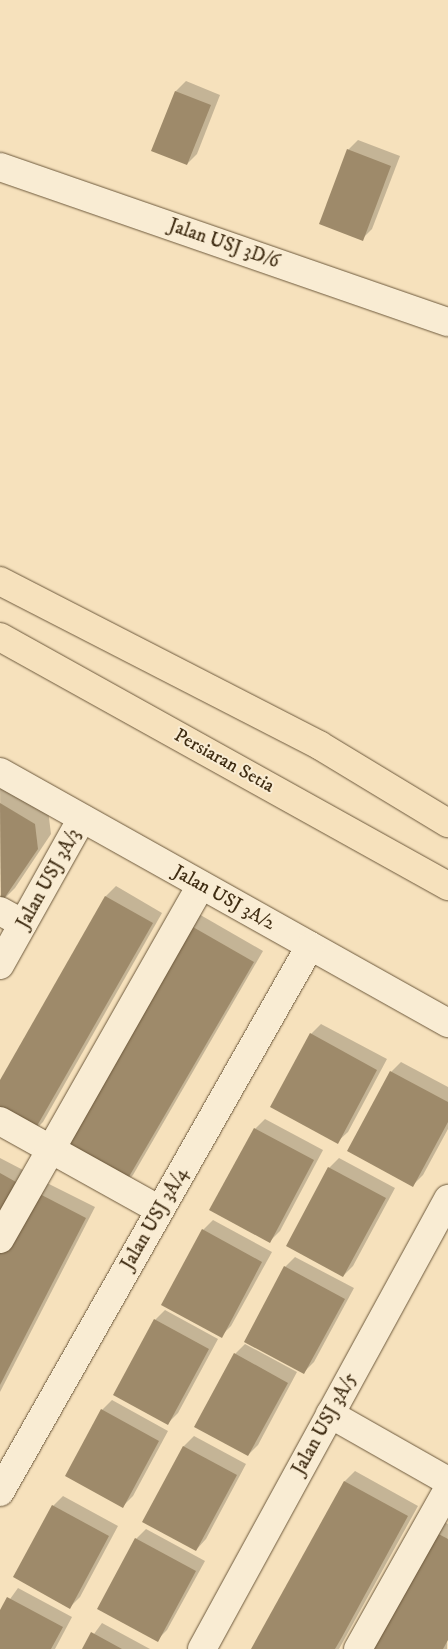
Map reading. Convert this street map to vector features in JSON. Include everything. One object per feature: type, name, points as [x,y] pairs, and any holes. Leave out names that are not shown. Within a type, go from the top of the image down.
[{"type":"main road","points":[[0,581],[319,745],[448,823]]},
{"type":"main road","name":"Persiaran Setia","points":[[0,637],[448,886]]},
{"type":"street","name":"Jalan USJ 3D/6","points":[[0,167],[448,322]]},
{"type":"street","name":"Jalan USJ 3A/2","points":[[0,772],[448,1023]]},
{"type":"street","name":"Jalan USJ 3A/3","points":[[0,965],[82,818]]},
{"type":"street","points":[[0,1239],[201,885]]},
{"type":"street","points":[[0,911],[23,924]]},
{"type":"street","name":"Jalan USJ 3A/4","points":[[2,1485],[310,946]]},
{"type":"street","points":[[0,1122],[160,1210]]},
{"type":"street","name":"Jalan USJ 3A/5","points":[[202,1649],[448,1198]]},
{"type":"street","points":[[330,1414],[448,1481]]},
{"type":"street","points":[[358,1649],[448,1489]]},
{"type":"building","points":[[175,91],[211,105],[187,165],[151,151]]},
{"type":"building","points":[[347,149],[391,166],[363,241],[319,224]]},
{"type":"building","points":[[0,803],[35,824],[38,849],[1,903]]},
{"type":"building","points":[[105,896],[153,923],[33,1133],[0,1114],[0,1080]]},
{"type":"building","points":[[186,923],[254,962],[123,1187],[56,1148]]},
{"type":"building","points":[[310,1033],[377,1070],[338,1144],[270,1107]]},
{"type":"building","points":[[390,1071],[448,1102],[448,1122],[413,1187],[347,1151]]},
{"type":"building","points":[[254,1128],[314,1160],[270,1243],[209,1210]]},
{"type":"building","points":[[328,1167],[386,1198],[343,1277],[286,1246]]},
{"type":"building","points":[[0,1173],[16,1182],[0,1211]]},
{"type":"building","points":[[32,1190],[86,1218],[0,1385],[0,1252]]},
{"type":"building","points":[[202,1229],[262,1262],[222,1338],[161,1305]]},
{"type":"building","points":[[284,1266],[345,1299],[304,1374],[244,1342]]},
{"type":"building","points":[[154,1319],[209,1349],[168,1425],[113,1395]]},
{"type":"building","points":[[234,1353],[288,1383],[248,1456],[194,1427]]},
{"type":"building","points":[[101,1409],[159,1441],[123,1508],[65,1476]]},
{"type":"building","points":[[183,1446],[237,1475],[196,1551],[142,1522]]},
{"type":"building","points":[[344,1481],[408,1516],[342,1637],[335,1649],[251,1649]]},
{"type":"building","points":[[52,1505],[109,1536],[70,1609],[13,1577]]},
{"type":"building","points":[[431,1530],[448,1539],[448,1640],[443,1649],[369,1649]]},
{"type":"building","points":[[135,1538],[196,1571],[158,1642],[97,1609]]},
{"type":"building","points":[[7,1597],[63,1627],[51,1649],[0,1649],[0,1610]]},
{"type":"building","points":[[91,1632],[122,1649],[82,1649]]}]
